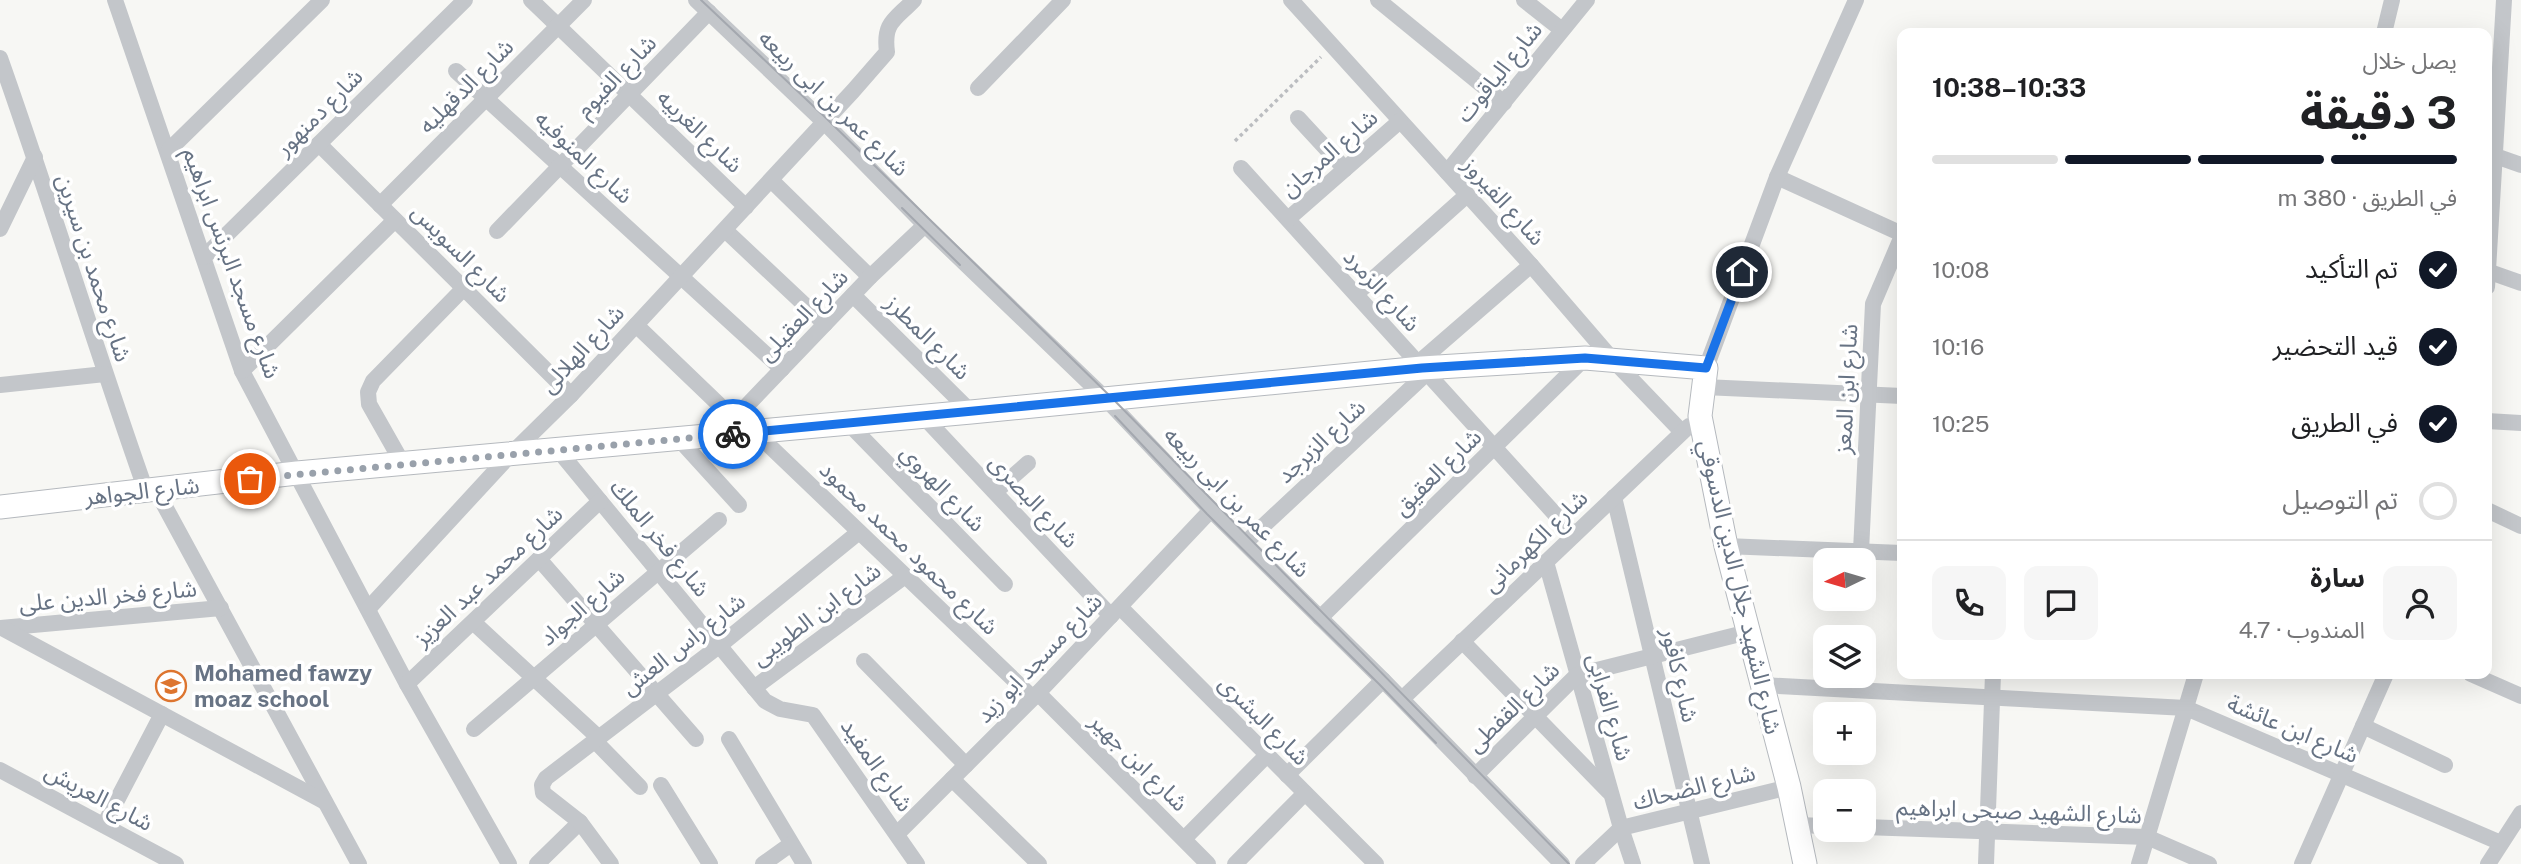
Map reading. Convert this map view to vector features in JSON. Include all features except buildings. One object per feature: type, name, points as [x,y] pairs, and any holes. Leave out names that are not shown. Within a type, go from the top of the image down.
[{"type":"main road","name":"شارع الجواهر","points":[[0,507],[297,473],[1423,368],[1585,358],[1612,359],[1705,378]]},
{"type":"main road","name":"شارع الشهيد جلال الدين الدسوقي","points":[[1705,378],[1700,416],[1726,546],[1789,787],[1805,864]]},
{"type":"street","name":"شارع مسجد البرنس ابراهيم","points":[[115,0],[242,371],[407,684],[509,864]]},
{"type":"street","points":[[168,151],[322,0]]},
{"type":"street","name":"شارع دمنهور","points":[[204,257],[465,0]]},
{"type":"street","name":"شارع الغربيه","points":[[531,0],[746,207]]},
{"type":"street","name":"شارع الدقهليه","points":[[380,205],[584,0]]},
{"type":"street","name":"شارع عمر بن ابى ربيعه","points":[[696,0],[825,121],[925,225],[1106,399],[1211,510],[1402,699],[1562,864]]},
{"type":"street","name":"شارع الهلالى","points":[[368,609],[511,454],[571,395],[725,230],[887,52],[885,37],[888,25],[914,0]]},
{"type":"street","points":[[978,88],[1063,0]]},
{"type":"street","name":"شارع الفيروز","points":[[1291,0],[1531,265],[1612,359],[1682,432]]},
{"type":"street","points":[[1378,0],[1504,103]]},
{"type":"street","points":[[1524,0],[1562,30]]},
{"type":"street","name":"شارع الياقوت","points":[[1447,173],[1587,0]]},
{"type":"street","name":"شارع الشهيد جلال الدين الدسوقي","points":[[1705,378],[1777,177],[1856,0]]},
{"type":"street","points":[[2385,28],[2392,0]]},
{"type":"street","points":[[2492,132],[2504,0]]},
{"type":"street","name":"شارع الفيوم","points":[[497,231],[709,12]]},
{"type":"street","name":"شارع محمد بن سيرين","points":[[0,58],[35,157],[104,374],[151,490],[220,608],[359,864]]},
{"type":"street","name":"شارع المنوفيه","points":[[456,71],[782,369]]},
{"type":"street","points":[[1298,118],[1345,169]]},
{"type":"street","name":"شارع المرجان","points":[[1288,219],[1400,121]]},
{"type":"street","name":"شارع السويس","points":[[318,144],[571,395]]},
{"type":"street","points":[[2492,155],[2521,165]]},
{"type":"street","points":[[0,229],[35,157]]},
{"type":"street","name":"شارع الزمرد","points":[[1241,168],[1574,535]]},
{"type":"street","points":[[1777,177],[1897,233]]},
{"type":"street","points":[[771,180],[870,277]]},
{"type":"street","points":[[1356,294],[1467,194]]},
{"type":"street","points":[[242,371],[395,220]]},
{"type":"street","name":"شارع العقيلى","points":[[714,435],[734,419],[870,277],[925,225]]},
{"type":"street","points":[[725,230],[825,324]]},
{"type":"street","name":"شارع ابن المعز","points":[[1861,548],[1873,304],[1897,247]]},
{"type":"street","name":"شارع الزبرجد","points":[[1245,543],[1531,265]]},
{"type":"street","points":[[2492,273],[2521,283]]},
{"type":"street","points":[[403,464],[369,404],[369,387],[464,288]]},
{"type":"street","name":"شارع المطرز","points":[[853,295],[971,412]]},
{"type":"street","points":[[636,325],[734,419]]},
{"type":"street","name":"شارع العقيق","points":[[1320,618],[1585,358]]},
{"type":"street","points":[[0,385],[104,374]]},
{"type":"street","points":[[1705,378],[1897,396]]},
{"type":"street","name":"شارع البصرى","points":[[923,416],[1115,612]]},
{"type":"street","name":"شارع الكهرمانى","points":[[1402,699],[1700,416]]},
{"type":"street","points":[[2492,421],[2521,423]]},
{"type":"street","name":"شارع الهروي","points":[[848,423],[1005,584]]},
{"type":"street","name":"شارع محمود محمد محمود","points":[[755,432],[905,576],[1035,695]]},
{"type":"street","points":[[679,439],[739,505]]},
{"type":"street","name":"شارع فخر الملك","points":[[558,450],[754,688]]},
{"type":"street","points":[[995,492],[1028,463]]},
{"type":"street","name":"شارع كافور","points":[[1614,497],[1702,864]]},
{"type":"street","name":"شارع محمد عبد العزيز","points":[[407,684],[600,501]]},
{"type":"street","name":"شارع مسجد ابو زيد","points":[[897,834],[1035,695],[1211,510]]},
{"type":"street","points":[[2492,512],[2521,526]]},
{"type":"street","name":"شارع الجواد","points":[[474,729],[719,520]]},
{"type":"street","name":"شارع راس العش","points":[[580,822],[543,793],[541,785],[546,778],[719,646],[859,532]]},
{"type":"street","points":[[1726,546],[1813,549]]},
{"type":"street","points":[[1876,552],[1897,553]]},
{"type":"street","points":[[539,559],[696,739]]},
{"type":"street","name":"شارع الفرابى","points":[[1546,562],[1620,828],[1633,864]]},
{"type":"street","name":"شارع ابن الطويبى","points":[[754,688],[905,576]]},
{"type":"street","name":"شارع فخر الدين على","points":[[1,628],[220,608]]},
{"type":"street","name":"شارع البشرى","points":[[1115,612],[1267,755],[1376,864]]},
{"type":"street","points":[[473,622],[535,677],[597,739],[640,788]]},
{"type":"street","points":[[1,628],[325,802]]},
{"type":"street","name":"شارع القفطى","points":[[1475,776],[1577,675],[1748,632]]},
{"type":"street","points":[[1462,641],[1611,794]]},
{"type":"street","points":[[864,661],[966,765]]},
{"type":"street","points":[[1986,864],[1993,679]]},
{"type":"street","points":[[2139,864],[2195,679]]},
{"type":"street","points":[[2302,864],[2384,679]]},
{"type":"street","points":[[2482,679],[2521,696]]},
{"type":"street","points":[[1287,775],[1383,680]]},
{"type":"street","name":"شارع ابن عائشة","points":[[1762,685],[2186,708],[2342,775],[2510,838]]},
{"type":"street","name":"شارع المفيد","points":[[754,688],[765,701],[780,709],[813,715],[917,864]]},
{"type":"street","name":"شارع ابن جهير","points":[[1035,695],[1184,839],[1202,862]]},
{"type":"street","points":[[104,825],[162,714]]},
{"type":"street","points":[[2363,726],[2445,765]]},
{"type":"street","points":[[729,739],[804,864]]},
{"type":"street","points":[[1184,839],[1267,755]]},
{"type":"street","name":"شارع العريش","points":[[0,770],[176,864]]},
{"type":"street","points":[[952,779],[1039,864]]},
{"type":"street","points":[[660,785],[710,864]]},
{"type":"street","name":"شارع الضحاك","points":[[1583,864],[1620,828],[1789,787]]},
{"type":"street","points":[[1235,864],[1305,793]]},
{"type":"street","points":[[2488,864],[2510,838],[2521,813]]},
{"type":"street","points":[[537,864],[580,822],[611,864]]},
{"type":"street","points":[[1797,825],[1813,826]]},
{"type":"street","name":"شارع الشهيد صبحى ابراهيم","points":[[1876,827],[2147,837],[2209,864]]},
{"type":"street","points":[[762,864],[791,844]]},
{"type":"path","points":[[1235,141],[1333,46]]},
{"type":"tram line","points":[[701,0],[827,119],[1112,398],[1569,864]]},
{"type":"tram line","points":[[902,208],[960,265]]},
{"type":"tram line","points":[[1115,416],[1207,514],[1436,743]]},
{"type":"way so far","points":[[250,479],[733,434]]},
{"type":"place","name":"Mohamed fawzy moaz school","points":[[171,686]]},
{"type":"route","points":[[733,434],[1422,368],[1585,358],[1706,368],[1742,272]]}]
